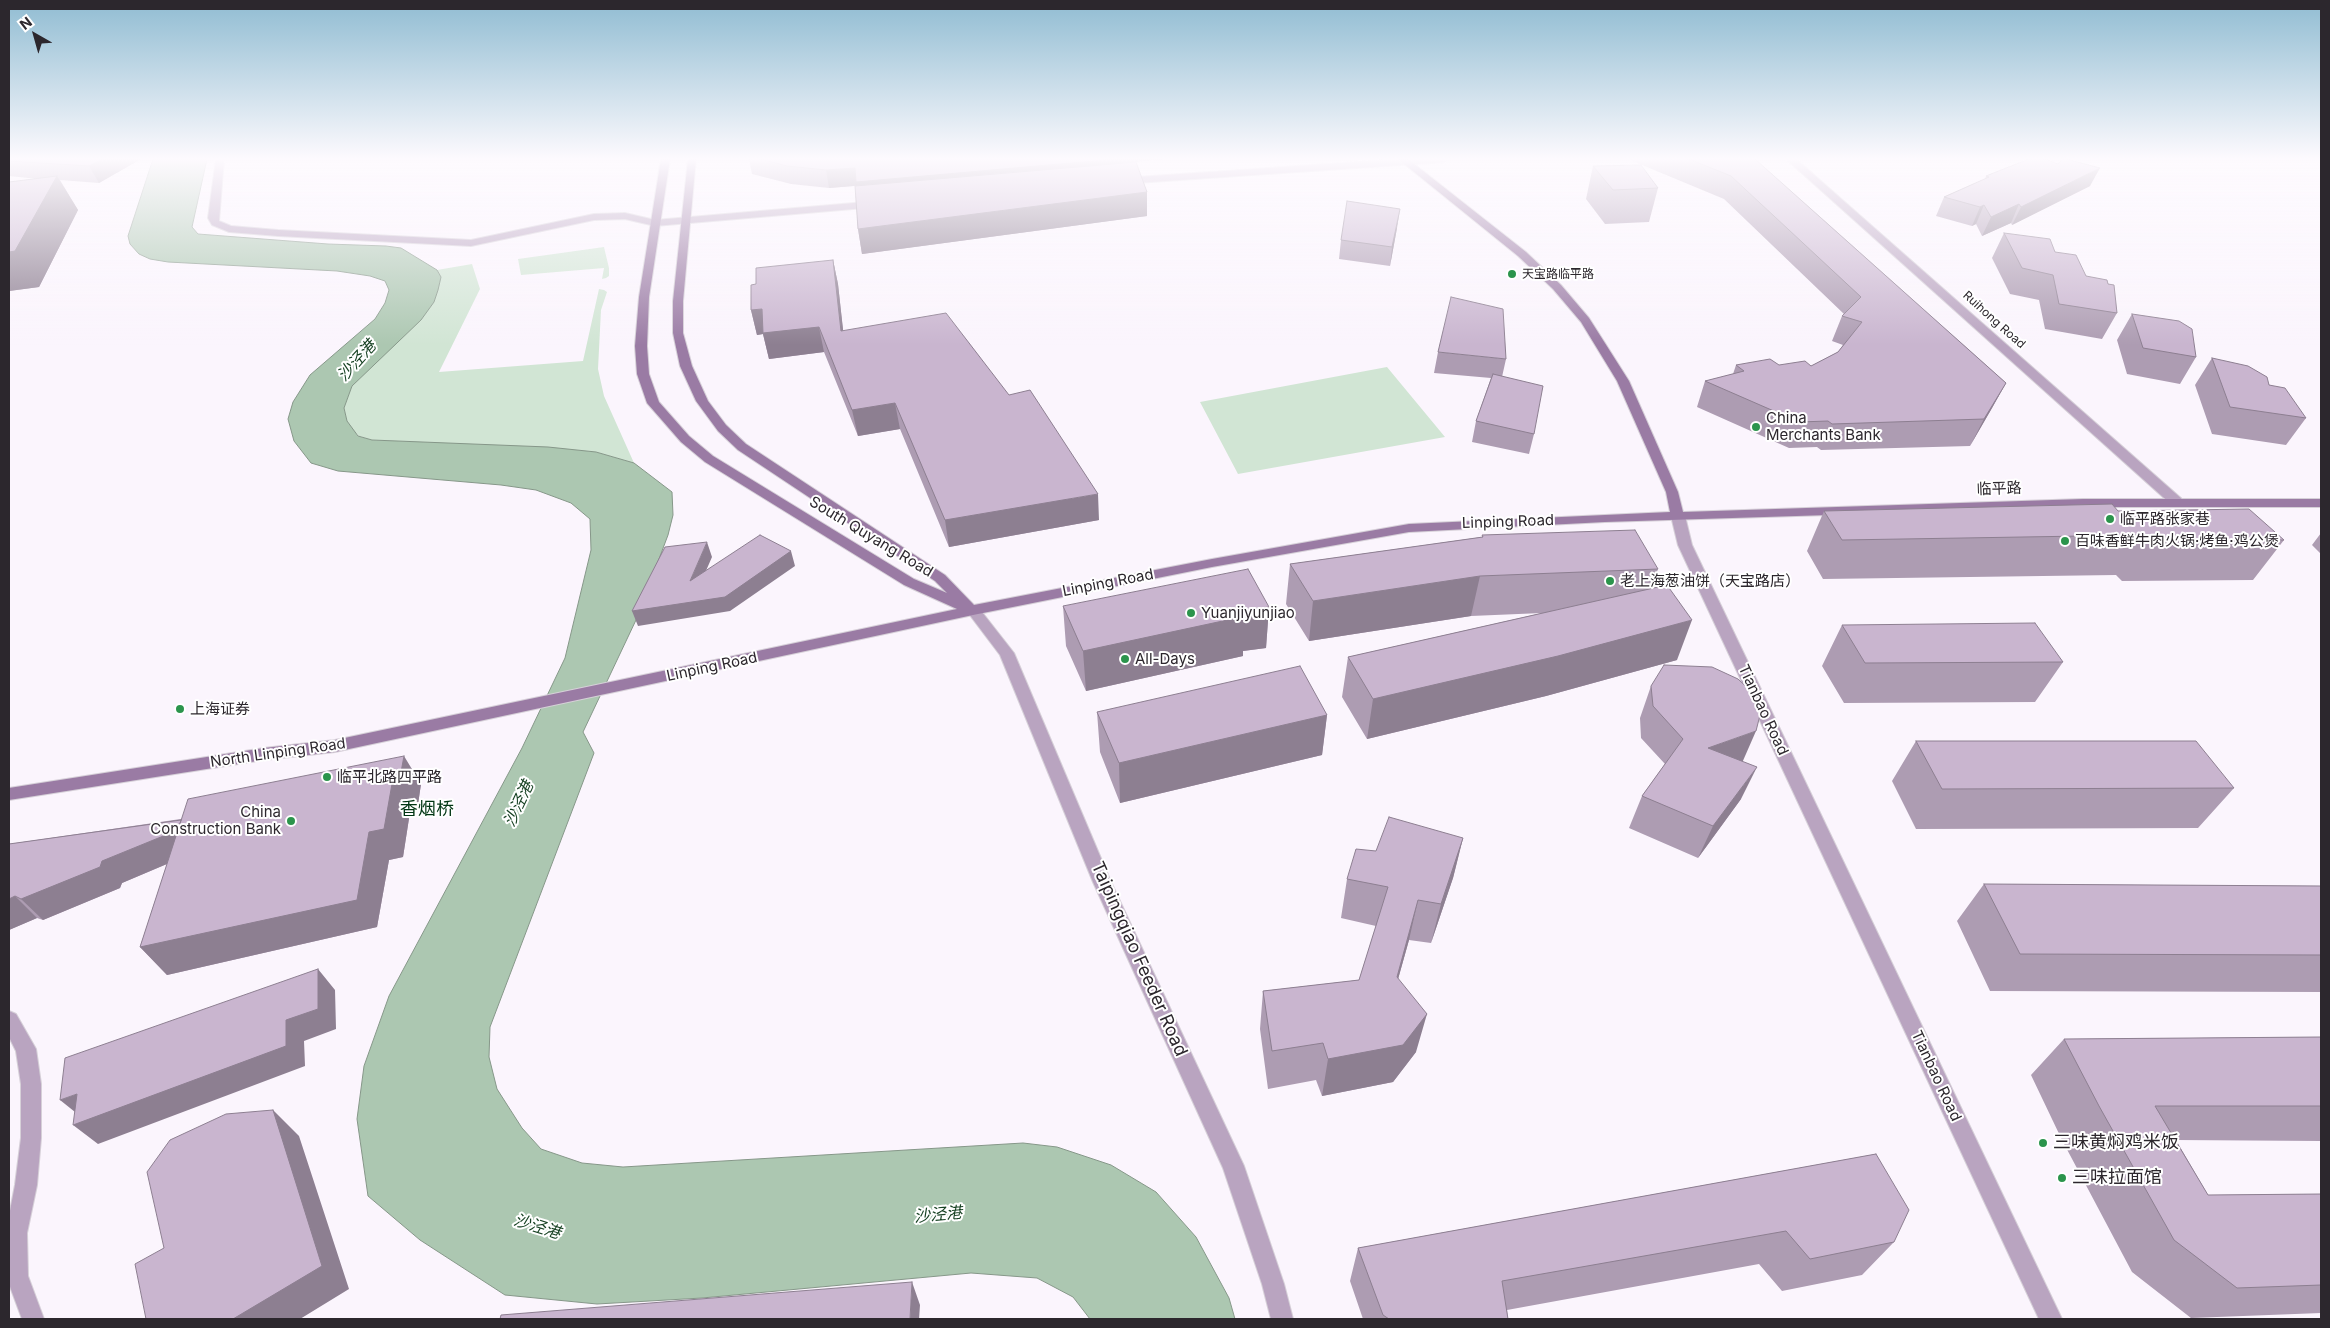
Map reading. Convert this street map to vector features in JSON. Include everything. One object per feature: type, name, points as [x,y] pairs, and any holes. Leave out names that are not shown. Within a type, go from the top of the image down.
[{"type":"main road","name":"South Quyang Road","points":[[687,221],[678,300],[678,333],[686,366],[702,401],[722,428],[742,446],[940,578],[973,610]]},
{"type":"main road","name":"Tianbao Road","points":[[1480,221],[1522,254],[1557,287],[1585,320],[1622,381],[1672,492],[1678,516]]},
{"type":"main road","name":"South Quyang Road","points":[[655,223],[644,297],[641,346],[643,374],[653,402],[685,439],[709,459],[909,582],[973,610]]},
{"type":"main road","name":"临平路","points":[[1678,516],[2084,503],[2321,503]]},
{"type":"main road","name":"Linping Road","points":[[546,702],[973,610],[1221,561],[1409,528],[1678,516]]},
{"type":"main road","name":"North Linping Road","points":[[9,794],[264,754],[336,746],[546,702]]},
{"type":"street","points":[[215,221],[215,223],[228,229],[450,244],[494,239],[580,221]]},
{"type":"street","points":[[646,221],[655,223],[677,221]]},
{"type":"street","name":"Ruihong Road","points":[[1860,221],[2178,503]]},
{"type":"street","name":"Tianbao Road","points":[[1678,516],[1685,545],[2051,1319]]},
{"type":"street","name":"Taipingqiao Feeder Road","points":[[973,610],[1007,653],[1102,882],[1233,1166],[1273,1284],[1282,1319]]},
{"type":"street","points":[[9,1020],[26,1049],[31,1084],[31,1138],[26,1185],[16,1234],[17,1276],[33,1319]]},
{"type":"shaded area","points":[[604,247],[609,268],[609,276],[606,278],[602,279],[604,268],[521,275],[518,259]]},
{"type":"shaded area","points":[[472,264],[480,289],[439,372],[583,361],[599,289],[604,290],[607,292],[601,310],[598,369],[604,396],[634,463],[596,452],[372,440],[359,436],[352,430],[347,421],[344,408],[352,386],[434,302],[441,277],[437,270]]},
{"type":"shaded area","points":[[1387,367],[1445,437],[1238,474],[1200,402]]},
{"type":"water","name":"沙泾港","points":[[133,221],[193,221],[192,227],[198,234],[401,248],[437,270],[441,277],[434,302],[421,320],[352,386],[344,408],[347,421],[358,436],[372,440],[548,447],[596,452],[634,463],[672,492],[673,515],[668,535],[636,620],[583,732],[594,753],[490,1027],[489,1057],[497,1089],[522,1128],[541,1149],[582,1163],[623,1167],[1023,1143],[1057,1147],[1111,1165],[1156,1192],[1196,1237],[1229,1298],[1235,1319],[1090,1319],[1073,1297],[1037,1278],[971,1273],[702,1298],[597,1304],[505,1295],[420,1240],[368,1196],[357,1119],[364,1066],[389,996],[522,748],[565,658],[591,550],[590,519],[571,503],[536,490],[501,485],[338,471],[311,463],[294,441],[288,419],[293,402],[310,375],[375,319],[385,303],[389,290],[385,281],[370,276],[337,271],[168,262],[150,259],[139,254],[130,244],[128,236]]},
{"type":"building","points":[[9,221],[32,221],[15,251],[9,252]]},
{"type":"building","points":[[857,221],[921,221],[858,229]]},
{"type":"building","points":[[1344,221],[1397,221],[1392,247],[1341,240]]},
{"type":"building","points":[[1779,221],[1824,221],[2006,383],[1984,419],[1832,424],[1828,421],[1799,422],[1705,381],[1744,371],[1736,365],[1770,359],[1779,365],[1805,361],[1811,366],[1838,352],[1862,322],[1842,316],[1861,297]]},
{"type":"building","points":[[2004,233],[2050,239],[2055,252],[2076,255],[2086,276],[2107,280],[2108,284],[2114,285],[2117,313],[2059,304],[2053,275],[2022,268]]},
{"type":"building","points":[[833,260],[841,331],[946,313],[1009,395],[1030,390],[1098,494],[945,520],[895,403],[852,410],[819,327],[763,333],[762,309],[751,310],[751,285],[756,284],[756,268]]},
{"type":"building","points":[[1451,297],[1503,309],[1506,359],[1438,352]]},
{"type":"building","points":[[2132,314],[2179,321],[2192,329],[2196,357],[2143,348]]},
{"type":"building","points":[[2212,358],[2248,366],[2267,377],[2269,385],[2285,388],[2306,418],[2230,407]]},
{"type":"building","points":[[1493,374],[1543,386],[1534,434],[1476,421]]},
{"type":"building","points":[[2112,504],[2118,511],[2249,509],[2284,540],[2149,542],[2143,535],[1842,540],[1824,511]]},
{"type":"building","points":[[1635,530],[1658,569],[1480,576],[1313,601],[1290,564],[1483,537],[1482,535]]},
{"type":"building","points":[[760,535],[791,551],[725,597],[632,611],[665,547],[707,542],[690,581]]},
{"type":"building","points":[[1248,569],[1269,607],[1243,611],[1246,616],[1083,651],[1063,606]]},
{"type":"building","points":[[1667,585],[1692,620],[1558,656],[1373,699],[1348,657]]},
{"type":"building","points":[[2035,623],[2063,662],[1865,663],[1842,625]]},
{"type":"building","points":[[1664,665],[1712,667],[1738,679],[1755,695],[1761,711],[1756,731],[1708,748],[1757,767],[1713,826],[1642,796],[1683,739],[1653,706],[1651,686]]},
{"type":"building","points":[[1300,666],[1327,715],[1119,763],[1097,712]]},
{"type":"building","points":[[1916,741],[2196,741],[2234,788],[1942,789]]},
{"type":"building","points":[[404,756],[399,783],[392,784],[384,829],[369,832],[357,900],[140,947],[188,799]]},
{"type":"building","points":[[1389,817],[1463,838],[1441,904],[1418,900],[1397,977],[1427,1014],[1403,1045],[1328,1059],[1323,1043],[1272,1051],[1263,991],[1359,980],[1388,887],[1347,879],[1356,849],[1376,851]]},
{"type":"building","points":[[181,820],[178,830],[102,861],[100,867],[21,899],[15,896],[9,899],[9,844]]},
{"type":"building","points":[[1984,884],[2321,886],[2321,955],[2020,954]]},
{"type":"building","points":[[318,969],[318,1009],[286,1020],[286,1046],[73,1125],[77,1094],[60,1100],[65,1058]]},
{"type":"building","points":[[2321,1037],[2321,1106],[2155,1106],[2208,1195],[2321,1194],[2321,1285],[2237,1288],[2174,1240],[2064,1039]]},
{"type":"building","points":[[273,1110],[322,1266],[233,1319],[146,1319],[135,1264],[164,1248],[147,1172],[170,1140],[226,1114]]},
{"type":"building","points":[[1876,1154],[1909,1210],[1894,1242],[1810,1259],[1786,1231],[1502,1281],[1508,1319],[1389,1319],[1383,1315],[1358,1248]]},
{"type":"building","points":[[912,1282],[910,1319],[500,1319],[501,1315]]},
{"type":"place","name":"天宝路临平路","points":[[1512,274]]},
{"type":"place","name":"China Merchants Bank","points":[[1756,427]]},
{"type":"place","name":"临平路张家巷","points":[[2110,519]]},
{"type":"place","name":"百味香鲜牛肉火锅·烤鱼·鸡公煲","points":[[2065,541]]},
{"type":"place","name":"老上海葱油饼（天宝路店）","points":[[1610,581]]},
{"type":"place","name":"Yuanjiyunjiao","points":[[1191,613]]},
{"type":"place","name":"All-Days","points":[[1125,659]]},
{"type":"place","name":"上海证券","points":[[180,709]]},
{"type":"place","name":"临平北路四平路","points":[[327,777]]},
{"type":"place","name":"China Construction Bank","points":[[291,821]]},
{"type":"place","name":"三味黄焖鸡米饭","points":[[2043,1143]]},
{"type":"place","name":"三味拉面馆","points":[[2062,1178]]},
{"type":"district","name":"香烟桥","points":[[427,810]]}]
